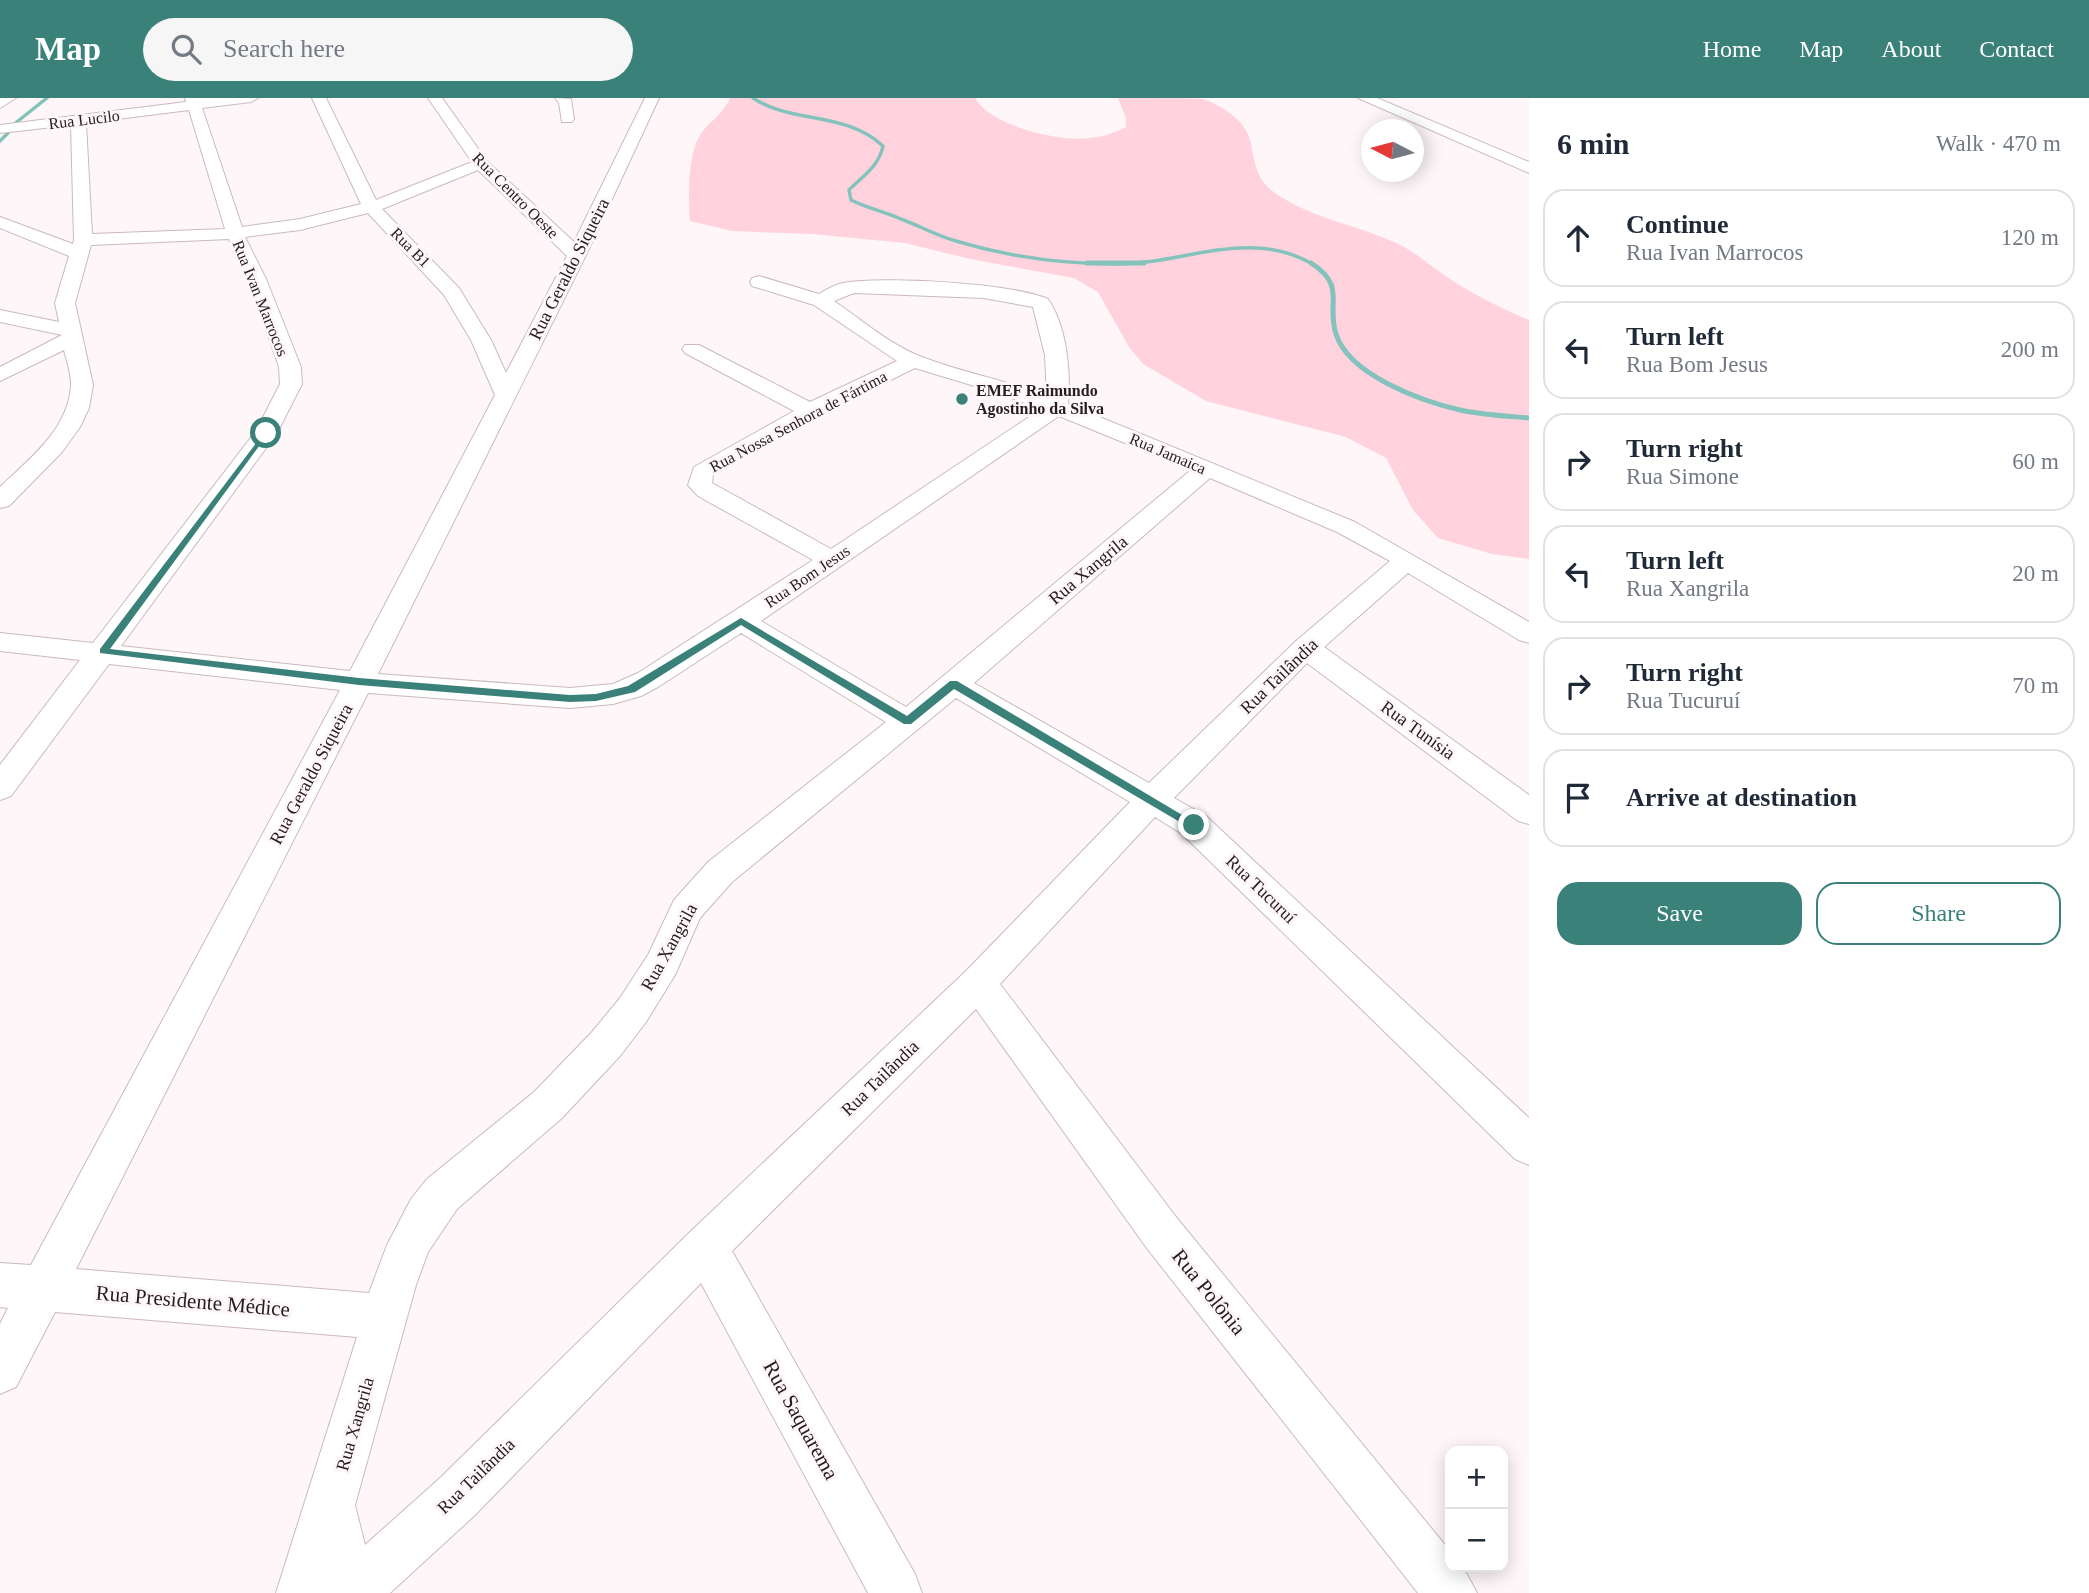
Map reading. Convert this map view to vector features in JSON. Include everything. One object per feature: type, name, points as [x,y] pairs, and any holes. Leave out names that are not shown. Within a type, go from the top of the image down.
[{"type":"street","points":[[0,104],[9,98]]},
{"type":"street","name":"Rua Lucilo","points":[[0,129],[192,102],[251,98]]},
{"type":"street","name":"Rua B1","points":[[319,98],[371,207],[452,292],[481,340],[506,395]]},
{"type":"street","name":"Rua Centro Oeste","points":[[435,98],[481,164],[577,255]]},
{"type":"street","points":[[562,98],[566,102],[567,118]]},
{"type":"street","name":"Rua Geraldo Siqueira","points":[[0,1371],[21,1287],[359,681],[577,255],[652,98]]},
{"type":"street","points":[[1365,98],[1529,168]]},
{"type":"street","name":"Rua Ivan Marrocos","points":[[0,788],[266,433],[291,384],[290,367],[235,234],[192,102]]},
{"type":"street","points":[[0,501],[54,447],[78,408],[82,385],[69,334],[65,303],[81,246],[78,119]]},
{"type":"street","points":[[0,222],[81,246],[235,234],[302,224],[371,207],[481,164]]},
{"type":"street","name":"Rua Jamaica","points":[[759,282],[821,301],[875,339],[913,360],[976,378],[1057,408],[1207,468],[1364,536],[1529,634]]},
{"type":"street","points":[[821,301],[841,289],[854,287],[1003,293],[1034,299],[1044,308],[1056,350],[1060,369],[1057,408]]},
{"type":"street","points":[[0,316],[69,334]]},
{"type":"street","points":[[0,374],[69,334]]},
{"type":"street","points":[[692,349],[810,411]]},
{"type":"street","name":"Rua Nossa Senhora de Fártima","points":[[830,559],[707,491],[700,480],[706,468],[810,411],[913,360]]},
{"type":"street","name":"Rua Bom Jesus","points":[[0,642],[103,651],[359,681],[596,698],[631,689],[741,621],[1057,408]]},
{"type":"street","name":"Rua Xangrila","points":[[302,1593],[331,1507],[406,1247],[430,1207],[548,1105],[606,1044],[640,999],[662,964],[686,910],[703,890],[782,821],[954,684],[1207,468]]},
{"type":"street","name":"Rua Tailândia","points":[[351,1593],[457,1497],[705,1247],[978,983],[1152,800],[1306,648],[1406,561]]},
{"type":"street","points":[[741,621],[907,721]]},
{"type":"street","name":"Rua Tunísia","points":[[1306,648],[1529,812]]},
{"type":"street","name":"Rua Tucuruí","points":[[954,684],[1194,825],[1529,1145]]},
{"type":"street","name":"Rua Polônia","points":[[978,983],[1161,1232],[1451,1593]]},
{"type":"street","name":"Rua Saquarema","points":[[705,1247],[896,1593]]},
{"type":"street","name":"Rua Presidente Médice","points":[[21,1287],[387,1317]]},
{"type":"street","points":[[331,1507],[351,1593]]},
{"type":"shaded area","points":[[730,98],[975,98],[995,117],[1010,124],[1044,134],[1076,139],[1104,136],[1126,127],[1126,118],[1118,98],[1203,99],[1217,105],[1243,126],[1250,140],[1258,173],[1272,191],[1309,212],[1400,245],[1464,288],[1529,320],[1529,559],[1492,554],[1438,538],[1413,510],[1386,458],[1346,437],[1206,401],[1143,364],[1129,347],[1098,292],[1074,278],[970,259],[905,243],[812,234],[732,231],[690,221],[690,178],[695,145]]},
{"type":"waterway","points":[[13,125],[47,98]]},
{"type":"waterway","points":[[753,98],[784,112],[852,127],[883,146],[874,165],[849,190],[851,200],[949,239],[1014,255],[1075,263],[1140,263]]},
{"type":"waterway","points":[[0,141],[8,133]]},
{"type":"waterway","points":[[1140,263],[1241,248],[1290,254],[1313,265]]},
{"type":"waterway","points":[[1087,263],[1140,263]]},
{"type":"waterway","points":[[1313,265],[1329,279],[1332,287],[1334,323],[1343,349],[1371,374],[1407,393],[1444,406],[1477,413],[1529,418]]},
{"type":"place","name":"EMEF Raimundo Agostinho da Silva","points":[[962,399]]},
{"type":"route","points":[[266,433],[103,651],[359,681],[596,698],[631,689],[648,680],[741,621],[907,721],[954,684],[1194,825]]}]
